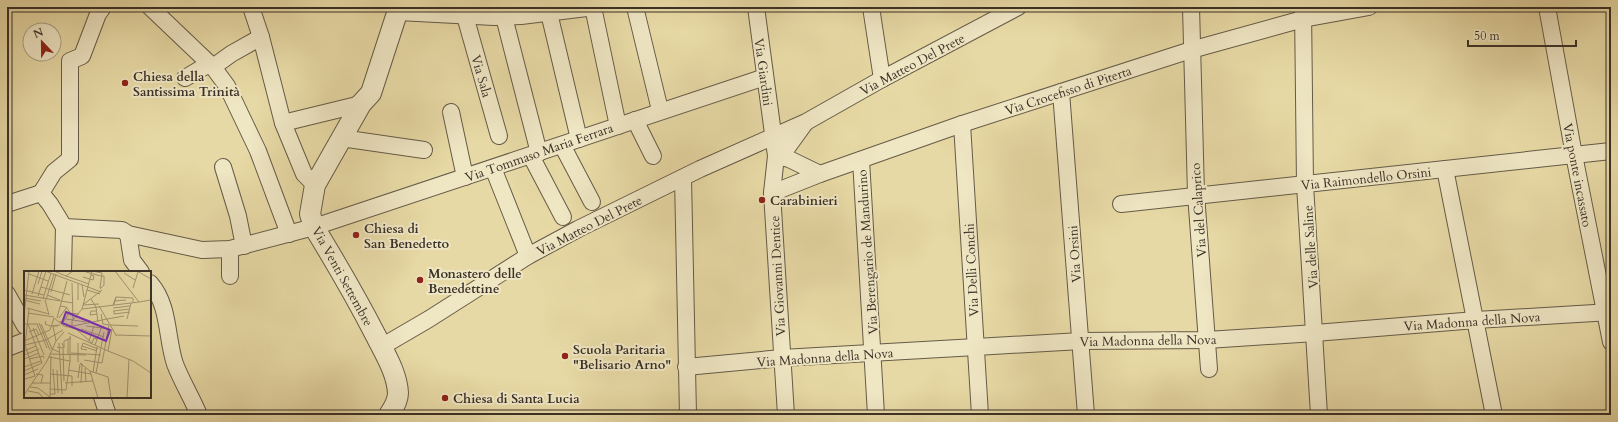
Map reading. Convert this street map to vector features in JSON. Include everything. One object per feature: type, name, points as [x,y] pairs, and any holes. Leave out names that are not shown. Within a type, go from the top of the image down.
[{"type":"street","points":[[7,204],[41,193],[54,172],[70,159],[70,61],[82,56],[98,14],[103,7]]},
{"type":"street","points":[[150,7],[211,65],[227,86],[258,151],[289,234]]},
{"type":"street","points":[[251,7],[261,37],[283,123],[304,174],[315,185]]},
{"type":"street","points":[[399,9],[465,16],[504,17],[594,7],[618,126]]},
{"type":"street","points":[[635,7],[659,106]]},
{"type":"street","name":"Via Giardini","points":[[756,7],[773,137]]},
{"type":"street","points":[[871,7],[882,79]]},
{"type":"street","name":"Via Matteo Del Prete","points":[[381,347],[429,319],[528,256],[578,229],[683,178],[700,168],[806,122],[882,79],[1018,7]]},
{"type":"street","name":"Via del Calaprico","points":[[1191,7],[1196,194],[1209,369]]},
{"type":"street","name":"Via Crocefisso di Piterta","points":[[772,193],[820,174],[962,124],[1303,13],[1370,7]]},
{"type":"street","name":"Via ponte incassato","points":[[1547,7],[1574,155],[1608,312],[1611,342]]},
{"type":"street","name":"Via Venti Settembre","points":[[389,415],[394,408],[398,394],[396,381],[392,370],[359,305],[314,227],[310,214],[315,185],[361,104],[371,92],[399,9]]},
{"type":"street","points":[[549,12],[579,139]]},
{"type":"street","name":"Via delle Saline","points":[[1303,13],[1306,185],[1319,415]]},
{"type":"street","name":"Via Sala","points":[[465,16],[498,136]]},
{"type":"street","points":[[504,17],[535,154],[563,217]]},
{"type":"street","points":[[185,78],[261,37]]},
{"type":"street","name":"Via Tommaso Maria Ferrara","points":[[64,227],[122,230],[128,234],[202,250],[237,247],[314,227],[764,77]]},
{"type":"street","name":"Via Orsini","points":[[1061,92],[1086,415]]},
{"type":"street","points":[[283,123],[361,104]]},
{"type":"street","points":[[451,112],[465,177]]},
{"type":"street","points":[[635,120],[654,156]]},
{"type":"street","name":"Via Matteo Del Prete","points":[[776,156],[787,148],[806,122]]},
{"type":"street","name":"Via Delli Conchi","points":[[962,124],[980,415]]},
{"type":"street","name":"Via Giovanni Dentice","points":[[773,137],[776,156],[772,193],[786,415]]},
{"type":"street","points":[[342,138],[424,150]]},
{"type":"street","points":[[562,145],[592,202]]},
{"type":"street","name":"Via Raimondello Orsini","points":[[1121,204],[1196,194],[1306,185],[1611,151]]},
{"type":"street","points":[[776,156],[789,158],[820,174]]},
{"type":"street","name":"Via Berengario de Mandurino","points":[[861,160],[876,415]]},
{"type":"street","points":[[223,167],[238,216],[237,247],[230,276]]},
{"type":"street","points":[[493,168],[528,256]]},
{"type":"street","points":[[1445,169],[1494,415]]},
{"type":"street","points":[[683,178],[688,415]]},
{"type":"street","points":[[41,193],[50,204],[64,227],[64,271]]},
{"type":"street","points":[[128,234],[132,260],[140,271]]},
{"type":"street","points":[[151,284],[159,293],[165,311],[169,344],[176,366],[200,415]]},
{"type":"street","points":[[7,294],[24,324]]},
{"type":"street","name":"Via Madonna della Nova","points":[[686,367],[782,358],[1081,341],[1207,340],[1476,320],[1608,312]]},
{"type":"street","points":[[7,348],[24,341]]},
{"type":"street","points":[[102,398],[108,415]]},
{"type":"place","name":"Chiesa della Santissima Trinità","points":[[125,83]]},
{"type":"place","name":"Carabinieri","points":[[762,200]]},
{"type":"place","name":"Chiesa di San Benedetto","points":[[356,235]]},
{"type":"place","name":"Monastero delle Benedettine","points":[[420,280]]},
{"type":"place","name":"Scuola Paritaria \"Belisario Arno\"","points":[[565,356]]},
{"type":"place","name":"Chiesa di Santa Lucia","points":[[445,398]]}]
